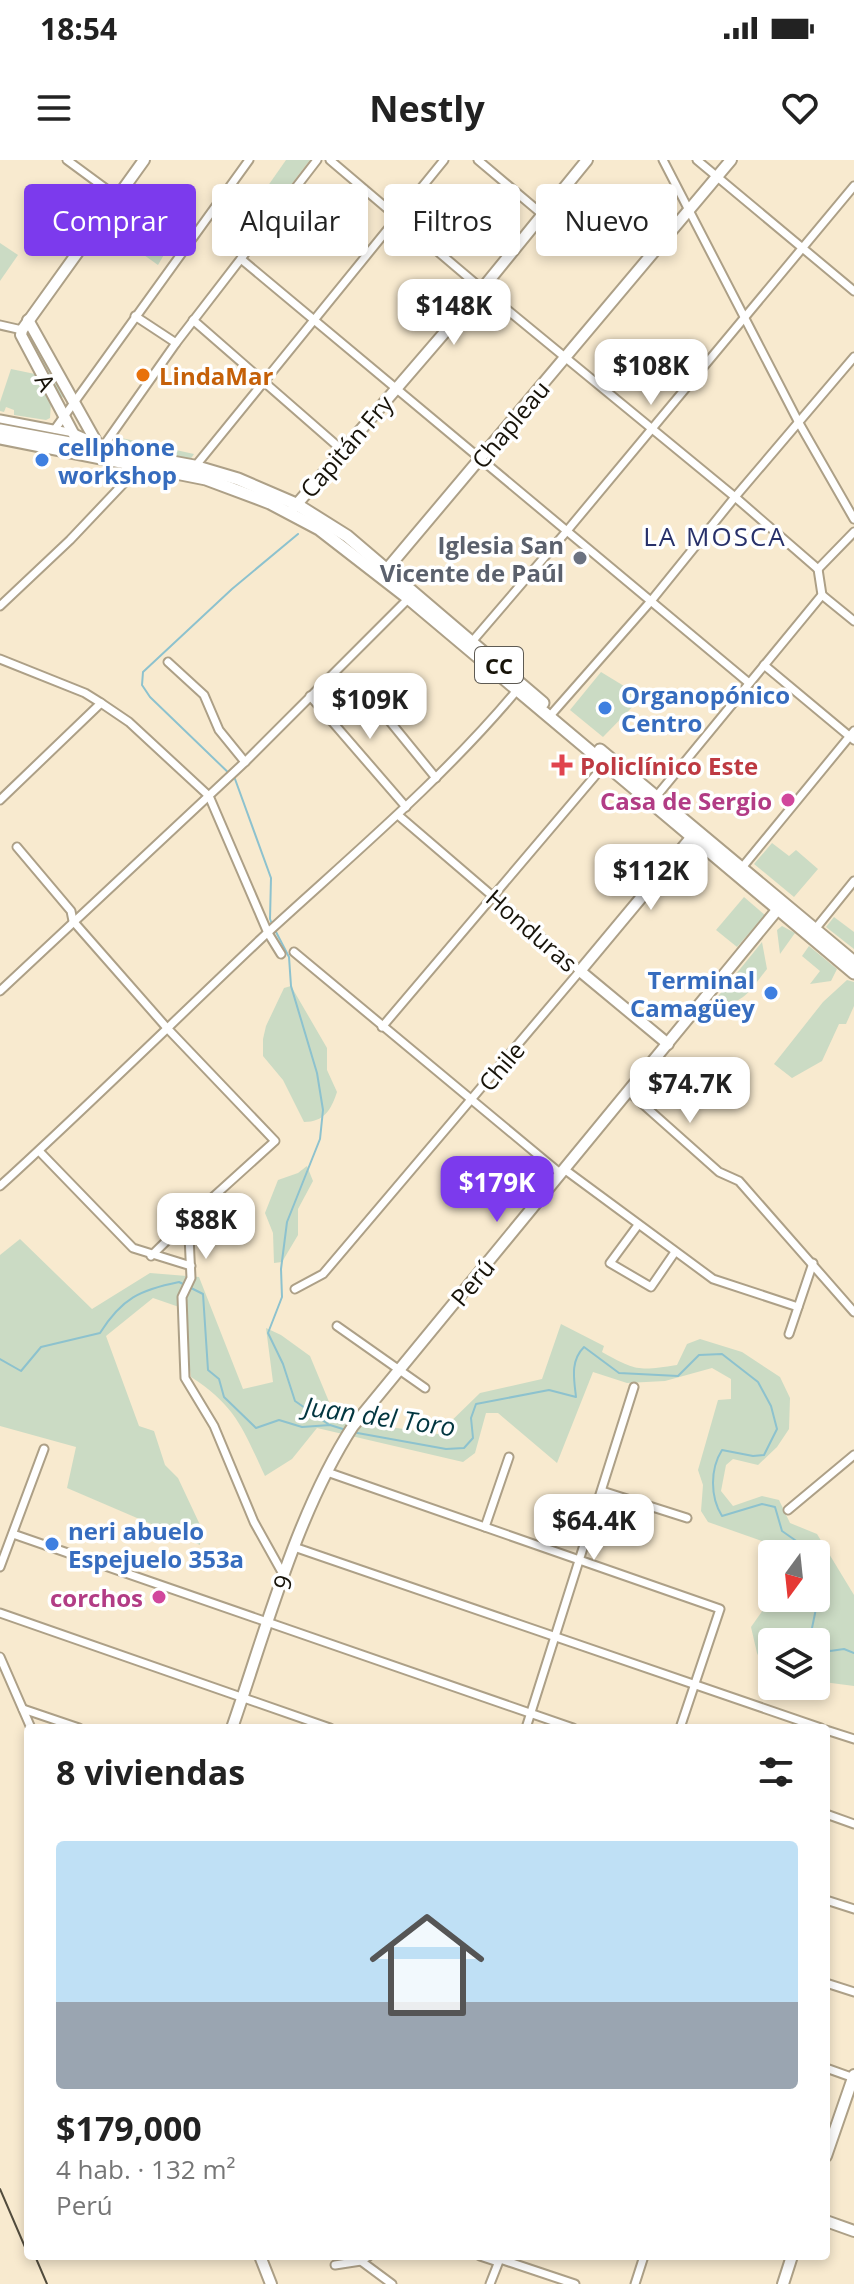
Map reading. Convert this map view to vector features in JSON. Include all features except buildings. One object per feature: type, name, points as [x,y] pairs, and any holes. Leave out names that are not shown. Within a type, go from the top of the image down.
[{"type":"main road","name":"CC","points":[[0,430],[79,443],[145,461],[238,479],[347,536],[384,572],[739,871],[778,909],[854,973]]},
{"type":"main road","name":"CC","points":[[0,438],[79,443]]},
{"type":"main road","name":"CC","points":[[778,909],[816,928],[854,962]]},
{"type":"street","points":[[67,160],[99,184]]},
{"type":"street","points":[[126,184],[144,160]]},
{"type":"street","points":[[196,232],[249,160]]},
{"type":"street","points":[[102,449],[193,320],[317,160]]},
{"type":"street","points":[[330,160],[384,204]]},
{"type":"street","points":[[424,184],[444,160]]},
{"type":"street","points":[[478,160],[536,209]]},
{"type":"street","name":"Capitán Fry","points":[[567,184],[587,160]]},
{"type":"street","points":[[663,160],[799,423],[854,519]]},
{"type":"street","points":[[697,160],[854,291]]},
{"type":"street","name":"Chapleau","points":[[384,572],[731,160]]},
{"type":"street","points":[[470,645],[854,186]]},
{"type":"street","name":"Capitán Fry","points":[[293,508],[482,289],[536,222]]},
{"type":"street","points":[[193,471],[263,380],[384,233]]},
{"type":"street","points":[[0,325],[25,325],[75,256]]},
{"type":"street","points":[[55,429],[178,256]]},
{"type":"street","points":[[444,256],[818,569],[822,595],[854,621]]},
{"type":"street","points":[[241,259],[749,683]]},
{"type":"street","points":[[135,316],[176,343]]},
{"type":"street","points":[[193,320],[342,450]]},
{"type":"street","name":"A","points":[[25,325],[102,449]]},
{"type":"street","name":"A","points":[[25,325],[21,335],[79,443]]},
{"type":"street","points":[[551,714],[651,601],[854,357]]},
{"type":"street","points":[[0,419],[55,429],[79,443]]},
{"type":"street","points":[[0,606],[70,540],[145,461]]},
{"type":"street","points":[[818,569],[854,532]]},
{"type":"street","points":[[0,991],[245,762],[412,595]]},
{"type":"street","points":[[653,800],[822,595]]},
{"type":"street","points":[[0,659],[85,693],[101,703],[129,722],[209,796],[268,933],[281,954]]},
{"type":"street","points":[[168,662],[204,695],[219,730],[245,762]]},
{"type":"street","points":[[739,871],[853,735],[764,665]]},
{"type":"street","points":[[361,686],[436,778]]},
{"type":"street","points":[[0,1186],[398,815],[480,734],[520,688]]},
{"type":"street","points":[[310,696],[406,807]]},
{"type":"street","points":[[0,800],[101,703]]},
{"type":"street","points":[[382,1027],[608,761]]},
{"type":"street","name":"Honduras","points":[[398,815],[668,1044]]},
{"type":"street","name":"Chile","points":[[295,1289],[323,1274],[694,834]]},
{"type":"street","points":[[17,847],[71,911],[73,921],[167,1028],[275,1141],[151,1256]]},
{"type":"street","points":[[816,928],[854,881]]},
{"type":"street","name":"Perú","points":[[344,1440],[778,909]]},
{"type":"street","points":[[294,952],[471,1102],[562,1172],[713,1279],[798,1307]]},
{"type":"street","points":[[628,1091],[719,1172],[739,1181],[854,1312]]},
{"type":"street","points":[[39,1151],[133,1248],[191,1266]]},
{"type":"street","points":[[191,1217],[191,1266],[189,1283],[184,1292],[185,1378],[214,1426],[254,1522],[284,1576]]},
{"type":"street","points":[[638,1225],[610,1263],[651,1287],[675,1252]]},
{"type":"street","points":[[789,1334],[813,1263]]},
{"type":"street","points":[[337,1326],[425,1388]]},
{"type":"street","points":[[527,1724],[634,1387]]},
{"type":"street","name":"9","points":[[233,1724],[294,1547],[344,1440]]},
{"type":"street","points":[[0,1567],[44,1449]]},
{"type":"street","points":[[788,1510],[854,1455]]},
{"type":"street","points":[[485,1527],[509,1457]]},
{"type":"street","points":[[327,1472],[720,1609],[681,1724]]},
{"type":"street","points":[[602,1491],[687,1518]]},
{"type":"street","points":[[13,1534],[562,1724]]},
{"type":"street","points":[[294,1547],[810,1724]]},
{"type":"street","points":[[0,1613],[318,1724]]},
{"type":"street","points":[[0,1657],[29,1724]]},
{"type":"street","points":[[23,1709],[67,1724]]},
{"type":"street","points":[[830,1731],[854,1739]]},
{"type":"street","points":[[830,1815],[854,1824]]},
{"type":"street","points":[[830,1901],[854,1909]]},
{"type":"street","points":[[830,1984],[854,1992]]},
{"type":"street","points":[[830,2069],[854,2077],[830,2145]]},
{"type":"street","points":[[830,2222],[854,2231]]},
{"type":"street","points":[[262,2260],[271,2284]]},
{"type":"street","points":[[335,2265],[356,2260]]},
{"type":"street","points":[[367,2260],[392,2284]]},
{"type":"street","points":[[490,2284],[500,2260]]},
{"type":"street","points":[[503,2260],[575,2284]]},
{"type":"street","points":[[635,2284],[643,2260]]},
{"type":"street","points":[[783,2284],[791,2260]]},
{"type":"green space","points":[[286,160],[310,160],[292,184],[269,184]]},
{"type":"green space","points":[[0,243],[18,255],[0,281]]},
{"type":"green space","points":[[145,256],[163,256],[158,265]]},
{"type":"green space","points":[[32,337],[66,396],[64,398],[29,340]]},
{"type":"green space","points":[[11,369],[35,374],[51,403],[50,418],[14,415],[14,410],[6,407],[4,412],[0,411]]},
{"type":"green space","points":[[117,437],[194,454],[190,460],[112,444]]},
{"type":"green space","points":[[601,672],[642,697],[603,737],[570,710]]},
{"type":"green space","points":[[772,843],[789,856],[796,850],[818,869],[794,897],[754,864]]},
{"type":"green space","points":[[744,897],[765,915],[737,947],[716,930]]},
{"type":"green space","points":[[834,917],[854,932],[854,949],[826,927]]},
{"type":"green space","points":[[782,926],[795,933],[780,954],[777,930]]},
{"type":"green space","points":[[762,942],[767,969],[741,998],[718,1005],[715,1000]]},
{"type":"green space","points":[[809,946],[837,969],[831,981],[810,984],[820,971],[802,956]]},
{"type":"green space","points":[[847,980],[854,982],[854,1006],[846,1024],[839,1024],[822,1061],[792,1078],[774,1064],[823,1002]]},
{"type":"green space","points":[[291,986],[327,1048],[327,1070],[337,1092],[326,1114],[317,1120],[304,1122],[283,1080],[263,1056],[266,1026],[284,988]]},
{"type":"green space","points":[[307,1166],[313,1181],[298,1209],[298,1235],[282,1262],[274,1263],[273,1233],[265,1213],[278,1180]]},
{"type":"green space","points":[[20,1239],[92,1309],[150,1273],[199,1277],[243,1389],[273,1382],[266,1328],[310,1356],[332,1409],[383,1426],[438,1434],[480,1393],[542,1379],[561,1324],[604,1346],[602,1352],[638,1368],[677,1365],[687,1344],[700,1339],[742,1352],[780,1377],[790,1398],[789,1429],[777,1447],[758,1465],[733,1459],[726,1465],[721,1491],[733,1506],[762,1496],[779,1500],[790,1523],[817,1534],[821,1540],[759,1540],[708,1522],[701,1511],[703,1485],[698,1470],[718,1400],[731,1399],[731,1379],[712,1368],[665,1381],[627,1383],[593,1372],[557,1463],[498,1413],[486,1413],[475,1453],[463,1462],[317,1428],[292,1459],[265,1476],[237,1420],[218,1398],[191,1377],[182,1308],[153,1298],[106,1336],[139,1426],[154,1431],[165,1465],[178,1478],[201,1527],[200,1545],[67,1488],[76,1447],[0,1426],[0,1255]]},
{"type":"green space","points":[[830,1555],[854,1595],[854,1686],[830,1683],[830,1628],[758,1628],[758,1655],[751,1627],[762,1612],[830,1612]]},
{"type":"waterway","points":[[272,924],[271,878],[235,779],[150,697],[142,685],[143,672],[232,589],[298,534]]},
{"type":"waterway","points":[[275,930],[289,957],[291,986],[317,1073],[323,1110],[320,1139],[287,1222],[281,1269],[282,1297],[268,1333],[283,1364],[295,1401],[328,1424]]},
{"type":"waterway","name":"Juan del Toro","points":[[0,1359],[21,1371],[41,1347],[100,1333],[116,1311],[133,1297],[165,1285],[183,1284]]},
{"type":"waterway","name":"Juan del Toro","points":[[189,1287],[203,1294],[208,1370],[219,1379],[224,1397],[256,1428],[279,1420],[302,1427],[330,1425],[346,1430]]},
{"type":"waterway","name":"Juan del Toro","points":[[352,1432],[446,1449],[464,1448],[473,1438],[471,1418],[476,1404],[549,1390],[576,1397],[575,1364],[584,1347],[619,1373],[678,1376],[699,1355],[722,1354],[758,1382],[771,1406],[777,1429],[764,1455],[722,1450],[714,1474],[718,1508],[722,1516],[762,1504],[775,1507],[782,1531],[795,1540]]},
{"type":"waterway","name":"Juan del Toro","points":[[815,1612],[812,1628],[830,1651],[844,1649],[854,1653]]},
{"type":"railway","points":[[0,2189],[24,2245]]},
{"type":"railway","points":[[37,2260],[47,2284]]},
{"type":"place","name":"LindaMar","points":[[143,375]]},
{"type":"place","name":"cellphone workshop","points":[[42,460]]},
{"type":"place","name":"Iglesia San Vicente de Paúl","points":[[580,558]]},
{"type":"place","name":"Organopónico Centro","points":[[605,708]]},
{"type":"place","name":"Policlínico Este","points":[[562,765]]},
{"type":"place","name":"Casa de Sergio","points":[[788,800]]},
{"type":"place","name":"Terminal Camagüey","points":[[771,993]]},
{"type":"place","name":"neri abuelo Espejuelo 353a","points":[[52,1544]]},
{"type":"place","name":"corchos","points":[[159,1597]]},
{"type":"district","name":"LA MOSCA","points":[[715,536]]}]
